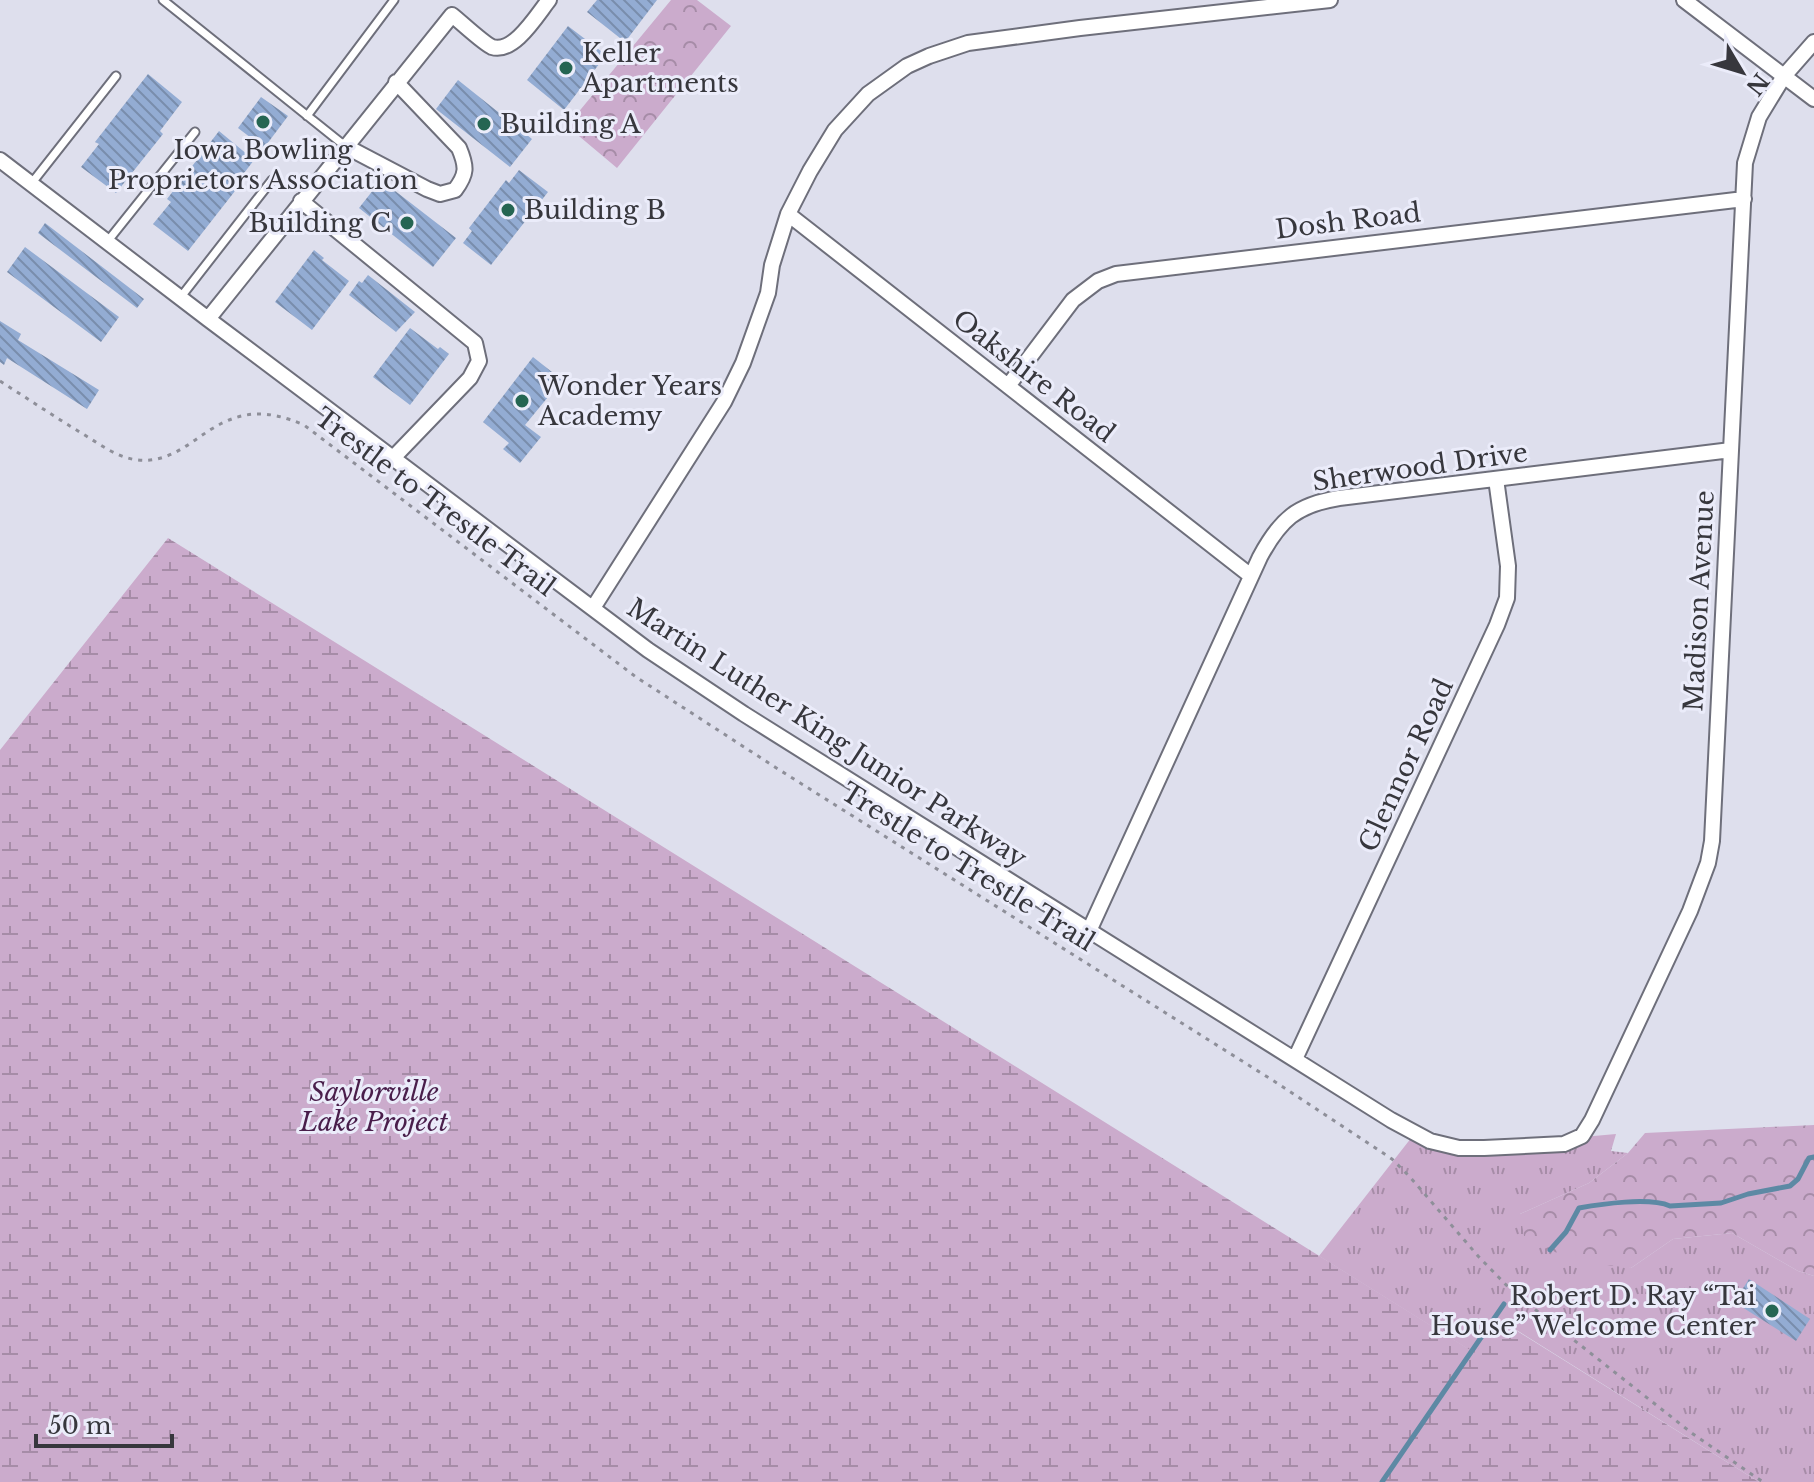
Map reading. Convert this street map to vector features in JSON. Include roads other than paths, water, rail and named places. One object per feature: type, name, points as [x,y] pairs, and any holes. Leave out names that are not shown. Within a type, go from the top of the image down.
[{"type":"street","points":[[208,319],[452,15],[491,46],[504,48],[516,40],[549,0]]},
{"type":"street","points":[[593,608],[724,402],[743,363],[768,293],[772,265],[788,214],[835,130],[868,94],[907,66],[968,43],[1330,0]]},
{"type":"street","points":[[1684,0],[1814,99]]},
{"type":"street","name":"Madison Avenue","points":[[1564,1144],[1582,1136],[1592,1120],[1690,911],[1708,863],[1712,841],[1745,163],[1759,117],[1784,76],[1814,42]]},
{"type":"street","points":[[345,146],[427,189],[440,194],[455,190],[464,177],[465,161],[459,148],[396,82]]},
{"type":"street","name":"Martin Luther King Junior Parkway","points":[[0,160],[648,650],[744,714],[1391,1120],[1430,1141],[1459,1148],[1564,1144]]},
{"type":"street","name":"Dosh Road","points":[[1008,386],[1073,300],[1098,281],[1116,274],[1744,199]]},
{"type":"street","points":[[301,201],[475,343],[479,361],[470,378],[393,458]]},
{"type":"street","name":"Oakshire Road","points":[[788,214],[1251,576]]},
{"type":"street","name":"Sherwood Drive","points":[[1089,931],[1251,576],[1274,532],[1294,513],[1320,501],[1731,450]]},
{"type":"street","name":"Glennor Road","points":[[1295,1059],[1491,639],[1507,598],[1508,566],[1496,479]]},
{"type":"lane","points":[[163,0],[345,146]]},
{"type":"lane","points":[[307,116],[394,0]]},
{"type":"lane","points":[[31,184],[116,76]]},
{"type":"lane","points":[[107,242],[195,132]]},
{"type":"lane","points":[[180,298],[272,180]]},
{"type":"waterway","points":[[1550,1250],[1566,1232],[1579,1208],[1638,1202],[1670,1206],[1721,1203],[1790,1186],[1798,1179],[1809,1158],[1814,1157]]},
{"type":"waterway","points":[[1382,1482],[1504,1304]]},
{"type":"place","name":"Keller Apartments","points":[[566,68]]},
{"type":"place","name":"Iowa Bowling Proprietors Association","points":[[263,122]]},
{"type":"place","name":"Building A","points":[[484,124]]},
{"type":"place","name":"Building B","points":[[508,210]]},
{"type":"place","name":"Building C","points":[[407,223]]},
{"type":"place","name":"Wonder Years Academy","points":[[522,401]]},
{"type":"place","name":"Robert D. Ray “Tai House” Welcome Center","points":[[1772,1311]]},
{"type":"park label","name":"Saylorville Lake Project","points":[[374,1107]]}]
